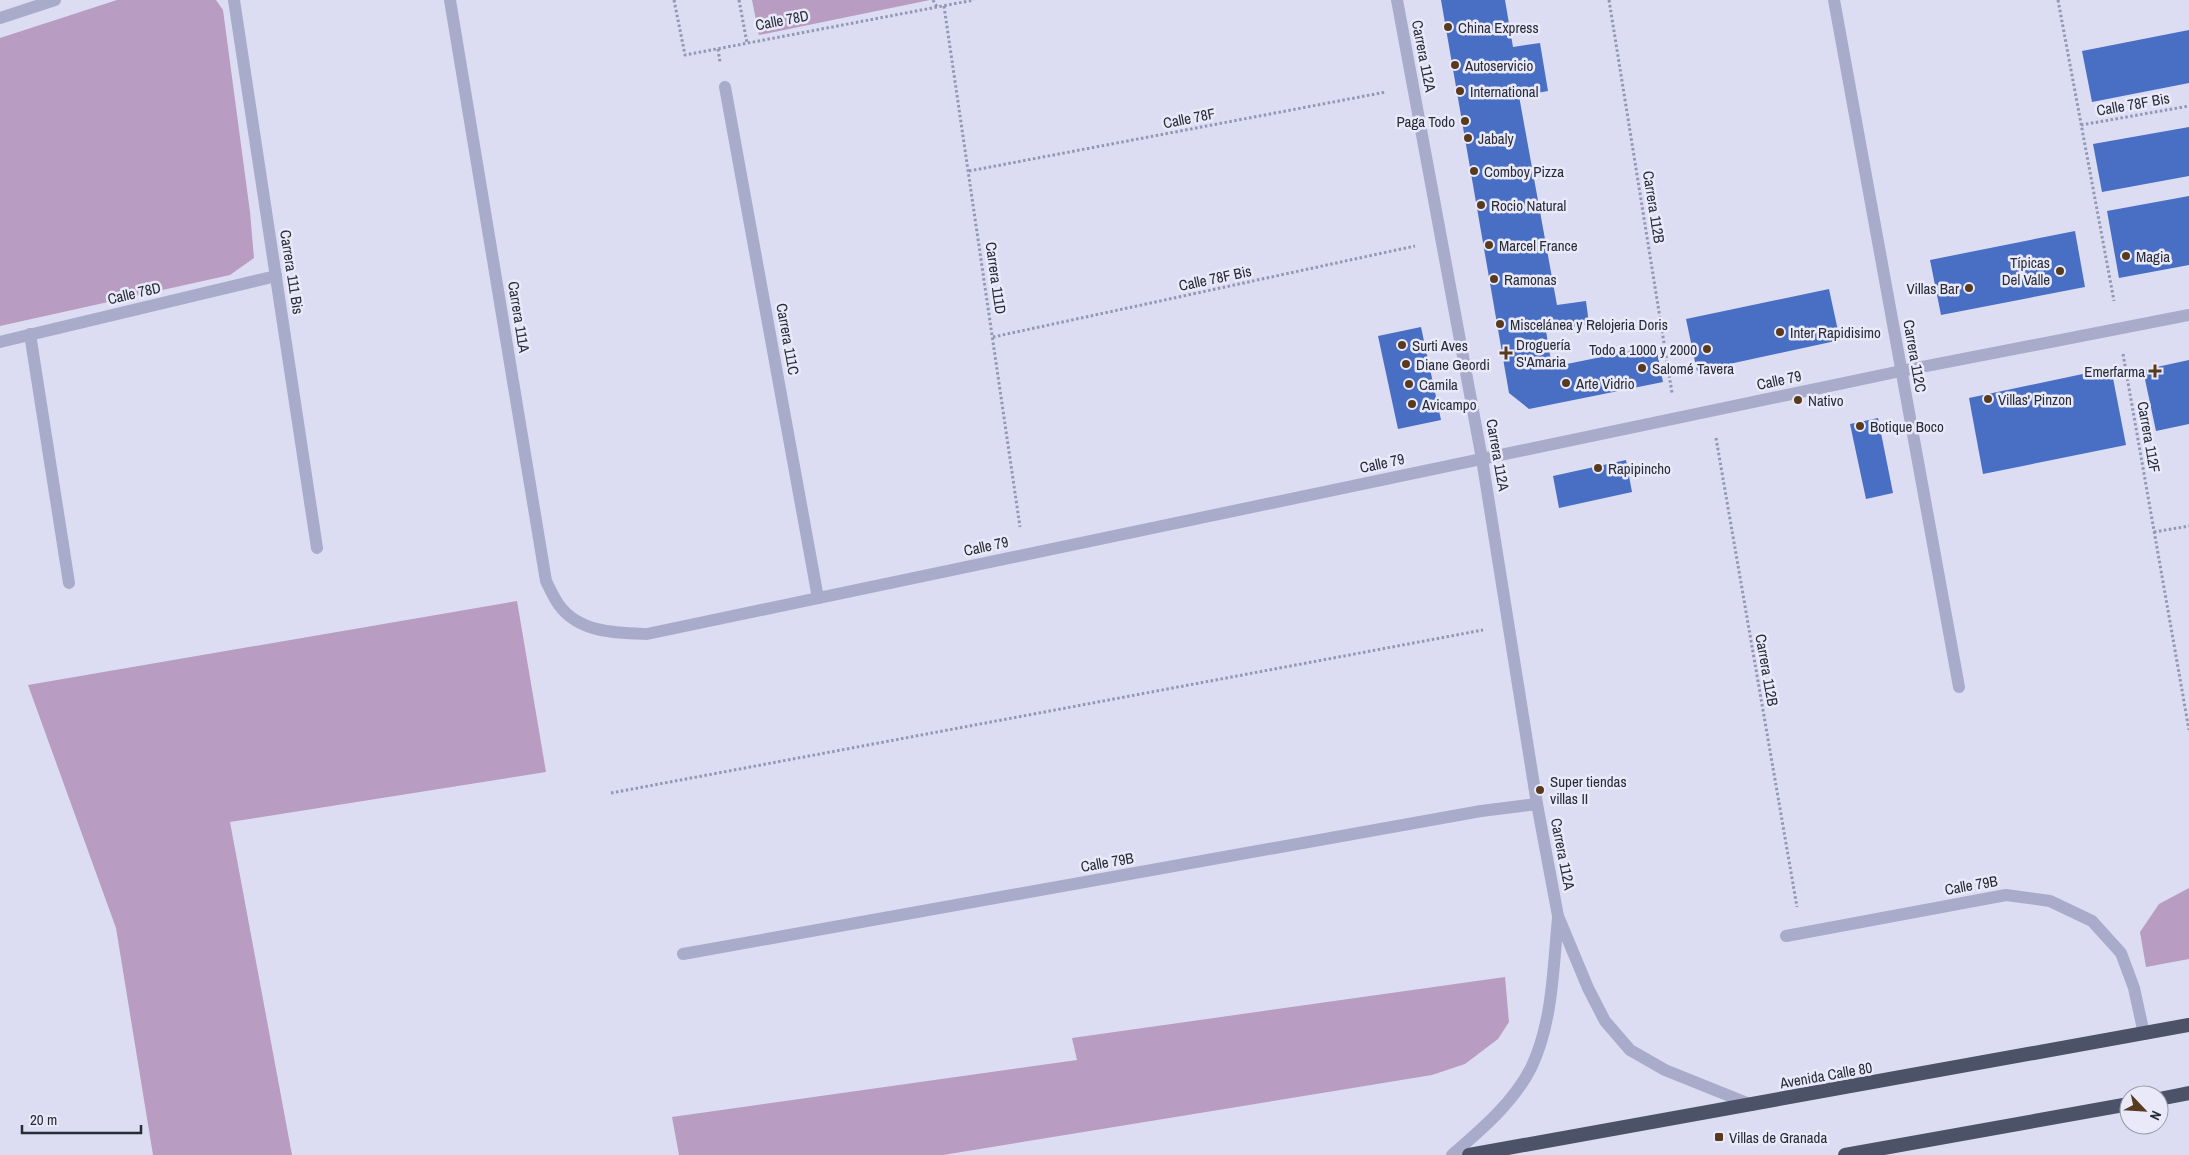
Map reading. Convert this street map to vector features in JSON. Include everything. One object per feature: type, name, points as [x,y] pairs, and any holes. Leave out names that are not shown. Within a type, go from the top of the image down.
[{"type":"highway","name":"Avenida Calle 80","points":[[1469,1155],[2189,1025]]},
{"type":"highway","points":[[2169,1097],[2189,1093]]},
{"type":"highway","points":[[1845,1155],[2119,1106]]},
{"type":"street","points":[[0,18],[55,0]]},
{"type":"street","name":"Carrera 111 Bis","points":[[234,0],[317,548]]},
{"type":"street","name":"Carrera 111A","points":[[450,0],[546,581],[560,607],[583,625]]},
{"type":"street","name":"Carrera 112A","points":[[1397,0],[1482,459],[1537,804],[1558,916],[1604,1021],[1630,1050],[1665,1070],[1752,1105]]},
{"type":"street","name":"Carrera 112C","points":[[1834,0],[1959,688]]},
{"type":"street","name":"Carrera 111C","points":[[725,87],[818,598]]},
{"type":"street","name":"Calle 78D","points":[[0,342],[276,276]]},
{"type":"street","name":"Calle 79","points":[[583,625],[614,633],[647,634],[1711,410],[2189,315]]},
{"type":"street","points":[[30,334],[70,583]]},
{"type":"street","name":"Calle 79B","points":[[683,954],[1481,811],[1537,804]]},
{"type":"street","name":"Calle 79B","points":[[1786,936],[2006,895],[2050,901],[2092,921],[2121,953],[2134,988],[2144,1034]]},
{"type":"street","name":"Carrera 112A","points":[[1452,1155],[1486,1126],[1510,1098],[1530,1068],[1544,1030],[1551,992],[1558,916]]},
{"type":"path","name":"Calle 78D","points":[[674,0],[685,55],[974,0]]},
{"type":"path","points":[[739,0],[747,43]]},
{"type":"path","points":[[933,0],[938,7]]},
{"type":"path","name":"Carrera 112B","points":[[1609,0],[1676,418]]},
{"type":"path","name":"Carrera 112F","points":[[2058,0],[2119,328],[2189,730]]},
{"type":"path","name":"Carrera 111D","points":[[944,6],[1024,554]]},
{"type":"path","name":"Calle 78F","points":[[969,171],[1413,87]]},
{"type":"path","name":"Calle 78F Bis","points":[[2081,125],[2189,106]]},
{"type":"path","name":"Calle 78F Bis","points":[[993,337],[1442,241]]},
{"type":"path","name":"Carrera 112B","points":[[1711,410],[1802,932]]},
{"type":"path","points":[[2154,532],[2189,526]]},
{"type":"path","points":[[611,793],[1510,626]]},
{"type":"shaded area","points":[[117,0],[216,0],[223,10],[250,212],[254,258],[230,275],[0,326],[0,38]]},
{"type":"shaded area","points":[[752,0],[930,0],[759,35]]},
{"type":"shaded area","points":[[517,601],[546,772],[230,822],[292,1155],[153,1155],[116,928],[28,685]]},
{"type":"shaded area","points":[[2189,888],[2189,959],[2146,967],[2140,932],[2159,904]]},
{"type":"shaded area","points":[[1505,977],[1509,1022],[1498,1039],[1465,1064],[1432,1075],[943,1155],[679,1155],[672,1117],[1077,1060],[1072,1038]]},
{"type":"building","points":[[1441,0],[1505,0],[1513,47],[1540,43],[1548,91],[1519,96],[1557,305],[1586,301],[1589,324],[1546,331],[1552,367],[1656,346],[1663,382],[1529,409],[1509,393]]},
{"type":"building","points":[[2189,30],[2189,83],[2092,102],[2082,51]]},
{"type":"building","points":[[2189,127],[2189,176],[2102,192],[2093,144]]},
{"type":"building","points":[[2189,196],[2189,265],[2119,278],[2107,211]]},
{"type":"building","points":[[2075,231],[2085,287],[1941,315],[1930,260]]},
{"type":"building","points":[[1829,289],[1840,340],[1697,371],[1686,319]]},
{"type":"building","points":[[1421,327],[1441,420],[1398,429],[1378,336]]},
{"type":"building","points":[[2189,360],[2189,424],[2156,431],[2143,370]]},
{"type":"building","points":[[2111,368],[2126,445],[1983,474],[1969,398]]},
{"type":"building","points":[[1878,418],[1893,493],[1866,499],[1850,424]]},
{"type":"building","points":[[1626,460],[1632,492],[1559,508],[1553,476]]},
{"type":"place","name":"China Express","points":[[1448,27]]},
{"type":"place","name":"Autoservicio","points":[[1455,65]]},
{"type":"place","name":"International","points":[[1460,91]]},
{"type":"place","name":"Paga Todo","points":[[1465,121]]},
{"type":"place","name":"Jabaly","points":[[1468,138]]},
{"type":"place","name":"Comboy Pizza","points":[[1474,171]]},
{"type":"place","name":"Rocio Natural","points":[[1481,205]]},
{"type":"place","name":"Marcel France","points":[[1489,245]]},
{"type":"place","name":"Magia","points":[[2126,256]]},
{"type":"place","name":"Típicas Del Valle","points":[[2060,271]]},
{"type":"place","name":"Ramonas","points":[[1494,279]]},
{"type":"place","name":"Villas Bar","points":[[1969,288]]},
{"type":"place","name":"Miscelánea y Relojeria Doris","points":[[1500,324]]},
{"type":"place","name":"Inter Rapidisimo","points":[[1780,332]]},
{"type":"place","name":"Surti Aves","points":[[1402,345]]},
{"type":"place","name":"Todo a 1000 y 2000","points":[[1707,349]]},
{"type":"place","name":"Droguería S'Amaria","points":[[1506,353]]},
{"type":"place","name":"Diane Geordi","points":[[1406,364]]},
{"type":"place","name":"Salomé Tavera","points":[[1642,368]]},
{"type":"place","name":"Emerfarma","points":[[2155,371]]},
{"type":"place","name":"Arte Vidrio","points":[[1566,383]]},
{"type":"place","name":"Camila","points":[[1409,384]]},
{"type":"place","name":"Villas' Pinzon","points":[[1988,399]]},
{"type":"place","name":"Nativo","points":[[1798,400]]},
{"type":"place","name":"Avicampo","points":[[1412,404]]},
{"type":"place","name":"Botique Boco","points":[[1860,426]]},
{"type":"place","name":"Rapipincho","points":[[1598,468]]},
{"type":"place","name":"Super tiendas villas II","points":[[1540,790]]},
{"type":"place","name":"Villas de Granada","points":[[1719,1137]]}]
